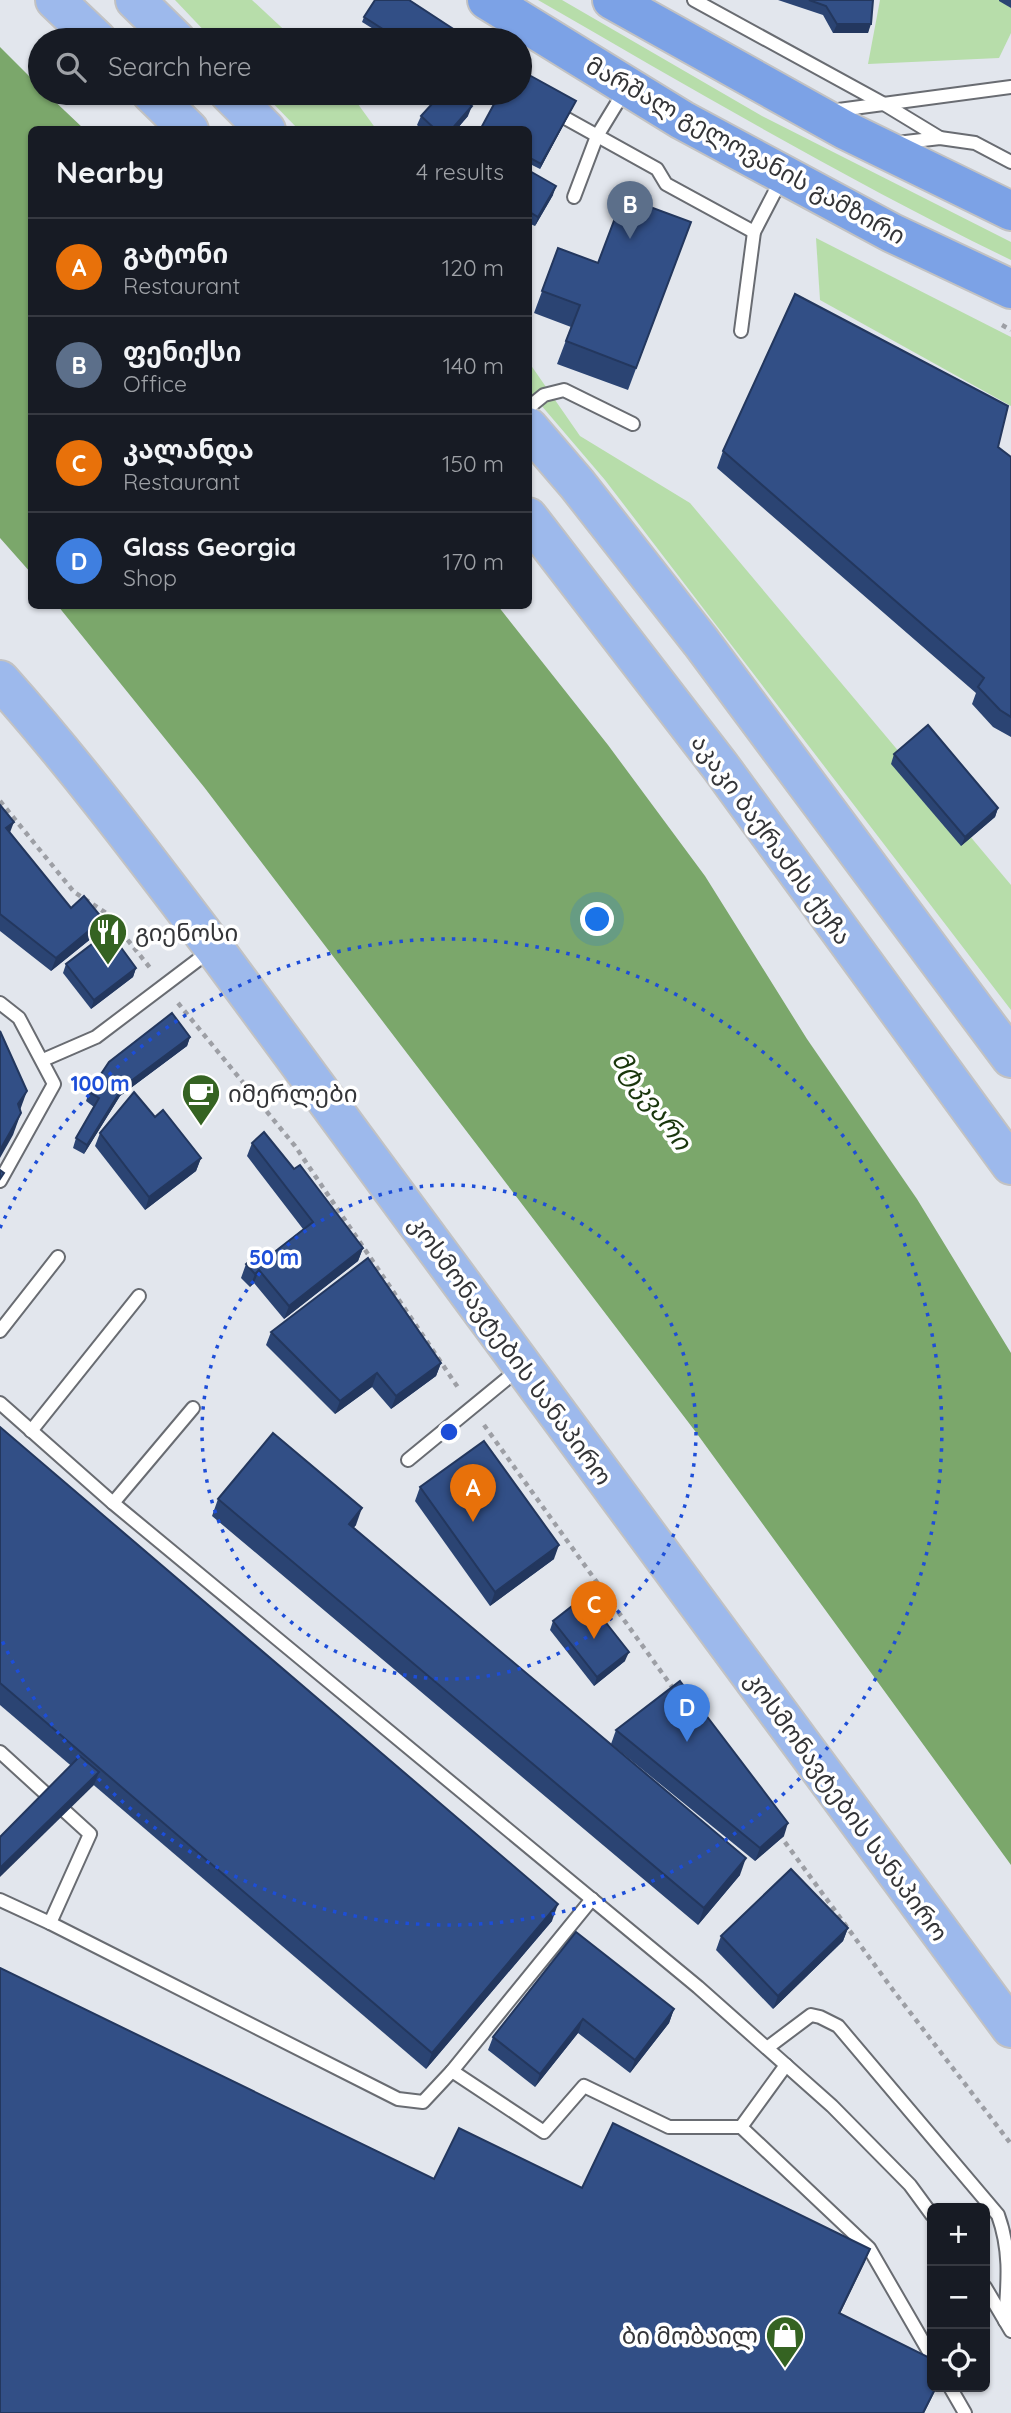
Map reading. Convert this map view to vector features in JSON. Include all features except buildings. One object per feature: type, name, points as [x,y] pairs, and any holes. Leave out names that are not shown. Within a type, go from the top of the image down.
[{"type":"highway","name":"მარშალ გელოვანის გამზირი","points":[[487,0],[682,120],[892,233],[1011,289]]},
{"type":"highway","points":[[612,0],[876,146],[1011,211]]},
{"type":"main road","points":[[55,0],[84,28]]},
{"type":"main road","points":[[135,0],[164,28]]},
{"type":"main road","points":[[163,105],[185,126]]},
{"type":"main road","points":[[241,105],[262,126]]},
{"type":"main road","points":[[532,432],[577,484],[701,642],[1011,1058]]},
{"type":"main road","name":"აკაკი ბაქრაძის ქუჩა","points":[[532,522],[720,766],[1011,1165]]},
{"type":"main road","name":"კოსმონავტების სანაპირო","points":[[0,680],[32,715],[126,832],[214,948],[1011,2028]]},
{"type":"lane","points":[[694,0],[884,104],[940,138]]},
{"type":"lane","points":[[574,197],[597,136],[627,86]]},
{"type":"lane","points":[[814,113],[1011,87]]},
{"type":"lane","points":[[567,119],[657,169],[666,184],[754,232]]},
{"type":"lane","points":[[876,146],[940,138],[975,143],[1011,162]]},
{"type":"lane","points":[[741,331],[754,232],[784,175]]},
{"type":"lane","points":[[532,405],[544,396],[564,390],[633,424]]},
{"type":"lane","points":[[43,1060],[96,1037],[214,948]]},
{"type":"lane","points":[[0,1003],[19,1018],[54,1084],[0,1181]]},
{"type":"lane","points":[[0,1331],[58,1256]]},
{"type":"lane","points":[[31,1431],[139,1296]]},
{"type":"lane","points":[[408,1460],[524,1366]]},
{"type":"lane","points":[[0,1403],[113,1503],[698,1987],[832,2106],[910,2185],[927,2208]]},
{"type":"lane","points":[[113,1503],[193,1408]]},
{"type":"lane","points":[[0,1752],[90,1834],[50,1923]]},
{"type":"lane","points":[[0,1900],[398,2099],[423,2102],[592,1899]]},
{"type":"lane","points":[[767,2048],[811,2015],[838,2026],[998,2215],[1011,2251],[1008,2326]]},
{"type":"lane","points":[[740,2127],[786,2065]]},
{"type":"lane","points":[[452,2070],[544,2132],[584,2086],[669,2127],[740,2127],[869,2249],[927,2348]]},
{"type":"lane","points":[[990,2295],[1008,2326]]},
{"type":"lane","points":[[953,2392],[965,2413]]},
{"type":"path","points":[[0,801],[74,892],[106,913],[295,1146],[471,1407],[680,1699]]},
{"type":"path","points":[[779,1833],[893,1990],[1011,2144]]},
{"type":"shaded area","points":[[175,0],[252,0],[282,28],[202,28]]},
{"type":"shaded area","points":[[538,0],[562,0],[762,116],[1011,242],[1011,260],[831,167]]},
{"type":"shaded area","points":[[880,0],[1000,0],[1011,8],[1011,33],[999,58],[868,64]]},
{"type":"shaded area","points":[[275,105],[359,105],[374,126],[295,126]]},
{"type":"shaded area","points":[[816,238],[1011,337],[1011,406],[820,300]]},
{"type":"shaded area","points":[[532,367],[580,436],[690,503],[1011,885],[1011,1010],[605,480],[532,395]]},
{"type":"water","points":[[0,47],[28,75],[28,105],[59,105],[81,126],[28,126],[28,570],[0,538]]},
{"type":"water","name":"მტკვარი","points":[[60,609],[500,609],[608,745],[705,876],[807,1039],[917,1199],[1011,1353],[1011,1865],[695,1431],[204,787]]},
{"type":"place","name":"ფენიქსი","points":[[630,239]]},
{"type":"place","name":"გიენოსი","points":[[108,966]]},
{"type":"place","name":"იმერლები","points":[[201,1127]]},
{"type":"place","name":"გატონი","points":[[473,1522]]},
{"type":"place","name":"კალანდა","points":[[594,1639]]},
{"type":"place","name":"Glass Georgia","points":[[687,1742]]},
{"type":"place","name":"ბი მობაილ","points":[[785,2369]]}]
